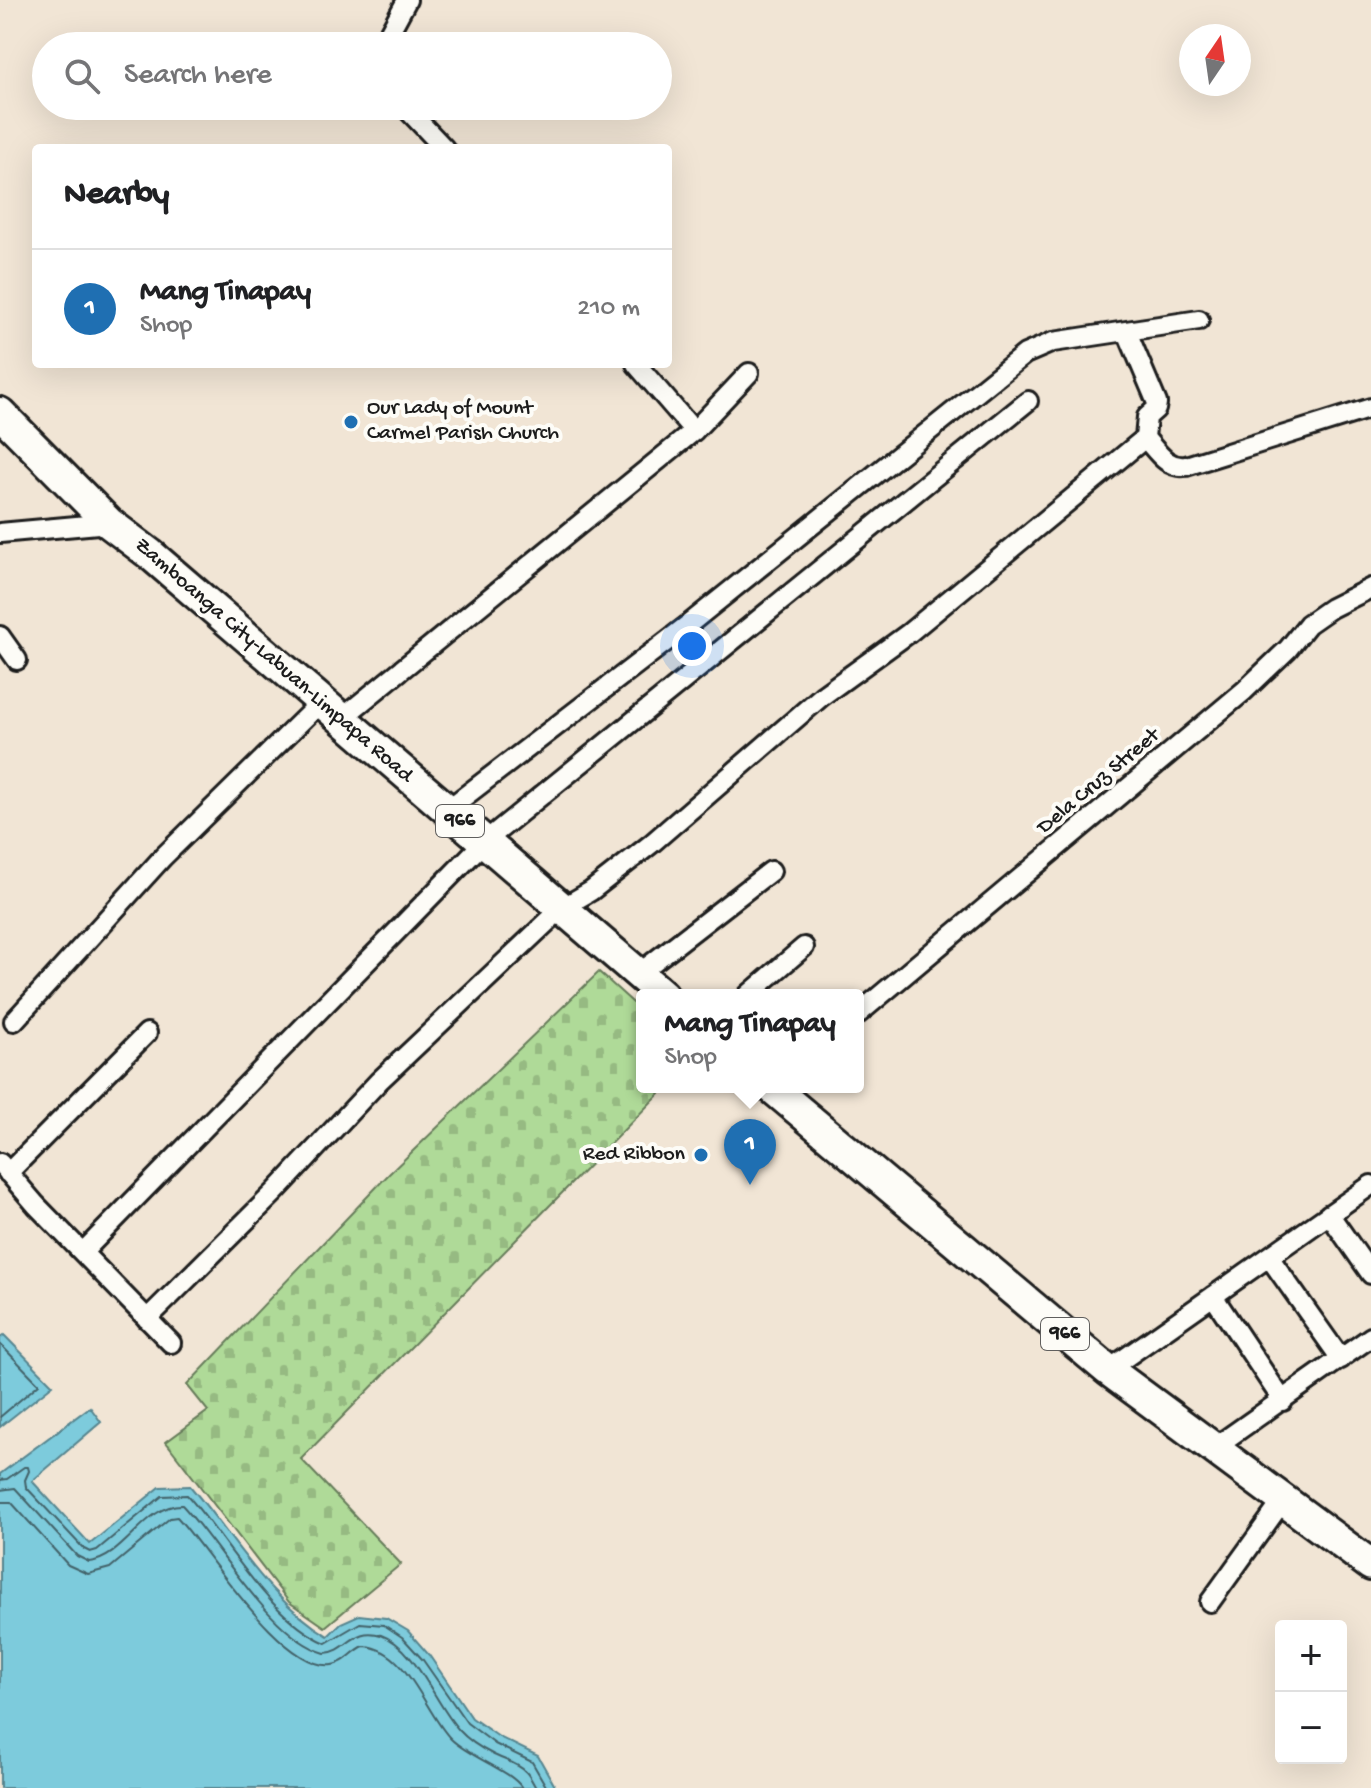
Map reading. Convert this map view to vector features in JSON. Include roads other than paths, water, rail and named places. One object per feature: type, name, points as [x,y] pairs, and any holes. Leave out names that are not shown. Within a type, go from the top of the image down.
[{"type":"main road","name":"Zamboanga City-Labuan-Limpapa Road","points":[[0,413],[109,523],[150,554],[656,989]]},
{"type":"main road","name":"966","points":[[779,1093],[1108,1370],[1371,1565]]},
{"type":"street","points":[[390,32],[407,0]]},
{"type":"street","points":[[417,120],[440,144]]},
{"type":"street","points":[[447,810],[677,634],[1025,354],[1053,342],[1199,320]]},
{"type":"street","points":[[147,1319],[275,1192],[379,1081],[562,908],[591,891],[651,844],[822,696],[909,633],[1145,438],[1147,417],[1156,409],[1157,403],[1127,332]]},
{"type":"street","points":[[639,368],[694,431]]},
{"type":"street","points":[[14,1021],[163,857],[331,710],[694,431],[749,373]]},
{"type":"street","points":[[83,1252],[484,842],[1028,401]]},
{"type":"street","points":[[1145,438],[1168,463],[1177,467],[1186,466],[1371,408]]},
{"type":"street","points":[[0,533],[109,523]]},
{"type":"street","name":"Dela Cruz Street","points":[[864,1009],[1244,691],[1288,649],[1308,624],[1331,608],[1371,588]]},
{"type":"street","points":[[0,636],[17,660]]},
{"type":"street","points":[[638,974],[771,871]]},
{"type":"street","points":[[755,989],[804,947]]},
{"type":"street","points":[[147,1033],[4,1168],[171,1343]]},
{"type":"street","points":[[1108,1370],[1371,1185]]},
{"type":"street","points":[[1329,1214],[1371,1274]]},
{"type":"street","points":[[1269,1257],[1341,1359]]},
{"type":"street","points":[[1213,1296],[1283,1401]]},
{"type":"street","points":[[1212,1449],[1371,1337]]},
{"type":"street","points":[[1210,1602],[1284,1499]]},
{"type":"water","points":[[4,1335],[53,1385],[0,1427],[0,1338]]},
{"type":"water","points":[[90,1407],[101,1422],[32,1481],[90,1544],[160,1487],[190,1486],[287,1605],[328,1636],[341,1623],[359,1615],[386,1618],[408,1631],[429,1655],[472,1718],[499,1737],[538,1756],[556,1788],[0,1788],[0,1474]]},
{"type":"place","name":"Our Lady of Mount Carmel Parish Church","points":[[351,422]]},
{"type":"place","name":"Red Ribbon","points":[[701,1155]]},
{"type":"place","name":"Mang Tinapay","points":[[750,1185]]}]
